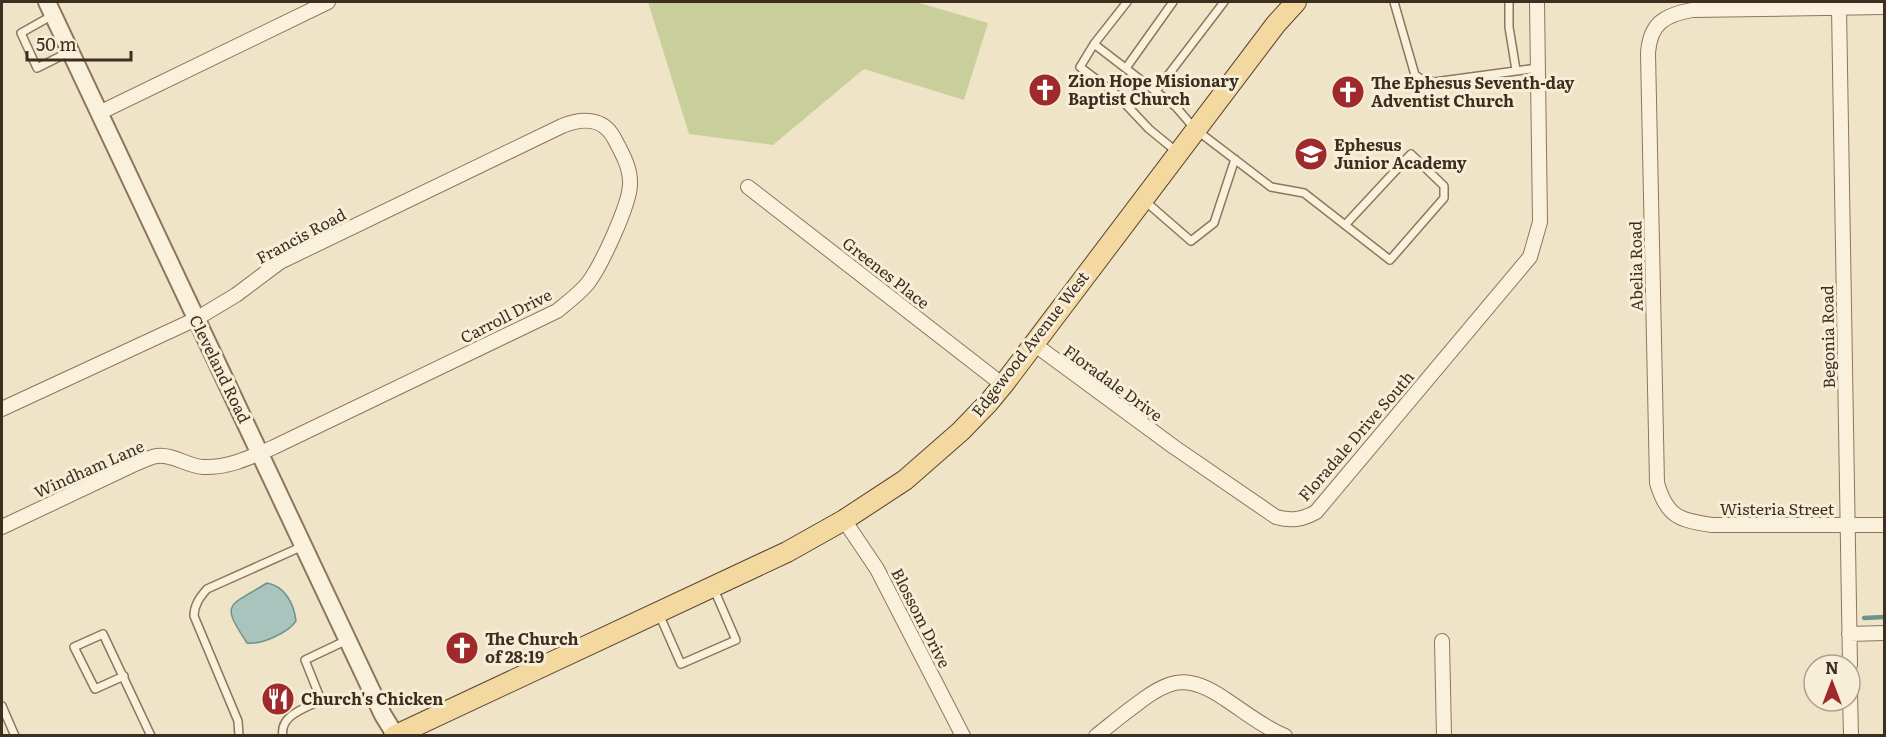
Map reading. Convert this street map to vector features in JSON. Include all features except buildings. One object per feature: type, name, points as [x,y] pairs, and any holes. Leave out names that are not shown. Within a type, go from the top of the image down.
[{"type":"main road","name":"Edgewood Avenue West","points":[[395,735],[787,552],[844,520],[905,480],[961,431],[1003,385],[1195,129],[1276,24],[1296,2]]},
{"type":"street","points":[[99,113],[328,2]]},
{"type":"street","points":[[1537,2],[1538,68]]},
{"type":"street","points":[[1839,8],[1884,7]]},
{"type":"street","name":"Cleveland Road","points":[[50,8],[383,715],[395,735]]},
{"type":"street","name":"Abelia Road","points":[[1672,513],[1662,500],[1657,483],[1649,39],[1655,27],[1664,20],[1677,13],[1692,10],[1839,8]]},
{"type":"street","name":"Begonia Road","points":[[1839,8],[1850,653]]},
{"type":"street","name":"Floradale Drive South","points":[[1174,447],[1276,517],[1286,520],[1306,518],[1316,512],[1530,257],[1540,222],[1538,68]]},
{"type":"street","name":"Francis Road","points":[[2,409],[196,319],[236,295],[280,262],[562,126],[575,121],[589,120]]},
{"type":"street","name":"Carroll Drive","points":[[261,453],[557,311],[588,283],[601,262],[628,202],[630,186],[630,173],[611,131],[601,123],[589,120]]},
{"type":"street","name":"Greenes Place","points":[[747,187],[1003,385]]},
{"type":"street","name":"Floradale Drive","points":[[1034,344],[1174,447]]},
{"type":"street","name":"Windham Lane","points":[[2,527],[135,464],[158,456],[200,467],[221,467],[261,453]]},
{"type":"street","name":"Wisteria Street","points":[[1672,513],[1685,521],[1712,525],[1884,525]]},
{"type":"street","name":"Blossom Drive","points":[[844,520],[877,569],[963,735]]},
{"type":"street","points":[[1849,634],[1884,633]]},
{"type":"street","points":[[1442,641],[1444,735]]},
{"type":"street","points":[[1096,735],[1153,691],[1167,684],[1183,682],[1200,685],[1215,692],[1269,729],[1285,735]]},
{"type":"street","points":[[1850,713],[1851,735]]},
{"type":"lane","points":[[1127,2],[1094,44],[1080,67],[1116,94],[1149,129],[1178,152]]},
{"type":"lane","points":[[1126,68],[1173,2]]},
{"type":"lane","points":[[1156,92],[1224,2]]},
{"type":"lane","points":[[1394,2],[1415,75],[1423,80],[1444,81],[1538,68]]},
{"type":"lane","points":[[1509,2],[1509,27],[1516,70]]},
{"type":"lane","points":[[50,8],[21,33],[37,68],[71,52]]},
{"type":"lane","points":[[1094,44],[1176,107],[1195,129],[1271,187],[1304,193],[1345,225],[1390,260],[1444,198],[1444,186],[1411,154],[1345,225]]},
{"type":"lane","points":[[1143,199],[1191,241],[1214,223],[1235,159]]},
{"type":"lane","points":[[239,735],[237,721],[194,615],[194,609],[207,589],[303,546]]},
{"type":"lane","points":[[658,612],[681,664],[736,640],[713,586]]},
{"type":"lane","points":[[123,675],[95,689],[74,647],[103,634],[123,675],[151,735]]},
{"type":"lane","points":[[283,735],[282,726],[286,720],[321,700],[305,660],[348,640]]},
{"type":"lane","points":[[2,706],[15,735]]},
{"type":"green space","points":[[648,2],[916,2],[988,23],[964,100],[864,69],[773,145],[689,134]]},
{"type":"water","points":[[267,583],[279,588],[288,597],[296,621],[287,630],[274,637],[247,643],[233,620],[232,607],[236,602]]},
{"type":"waterway","points":[[1864,618],[1884,617]]},
{"type":"place","name":"Zion Hope Misionary Baptist Church","points":[[1045,90]]},
{"type":"place","name":"The Ephesus Seventh-day Adventist Church","points":[[1348,92]]},
{"type":"place","name":"Ephesus Junior Academy","points":[[1311,154]]},
{"type":"place","name":"The Church of 28:19","points":[[462,648]]},
{"type":"place","name":"Church's Chicken","points":[[278,699]]}]
